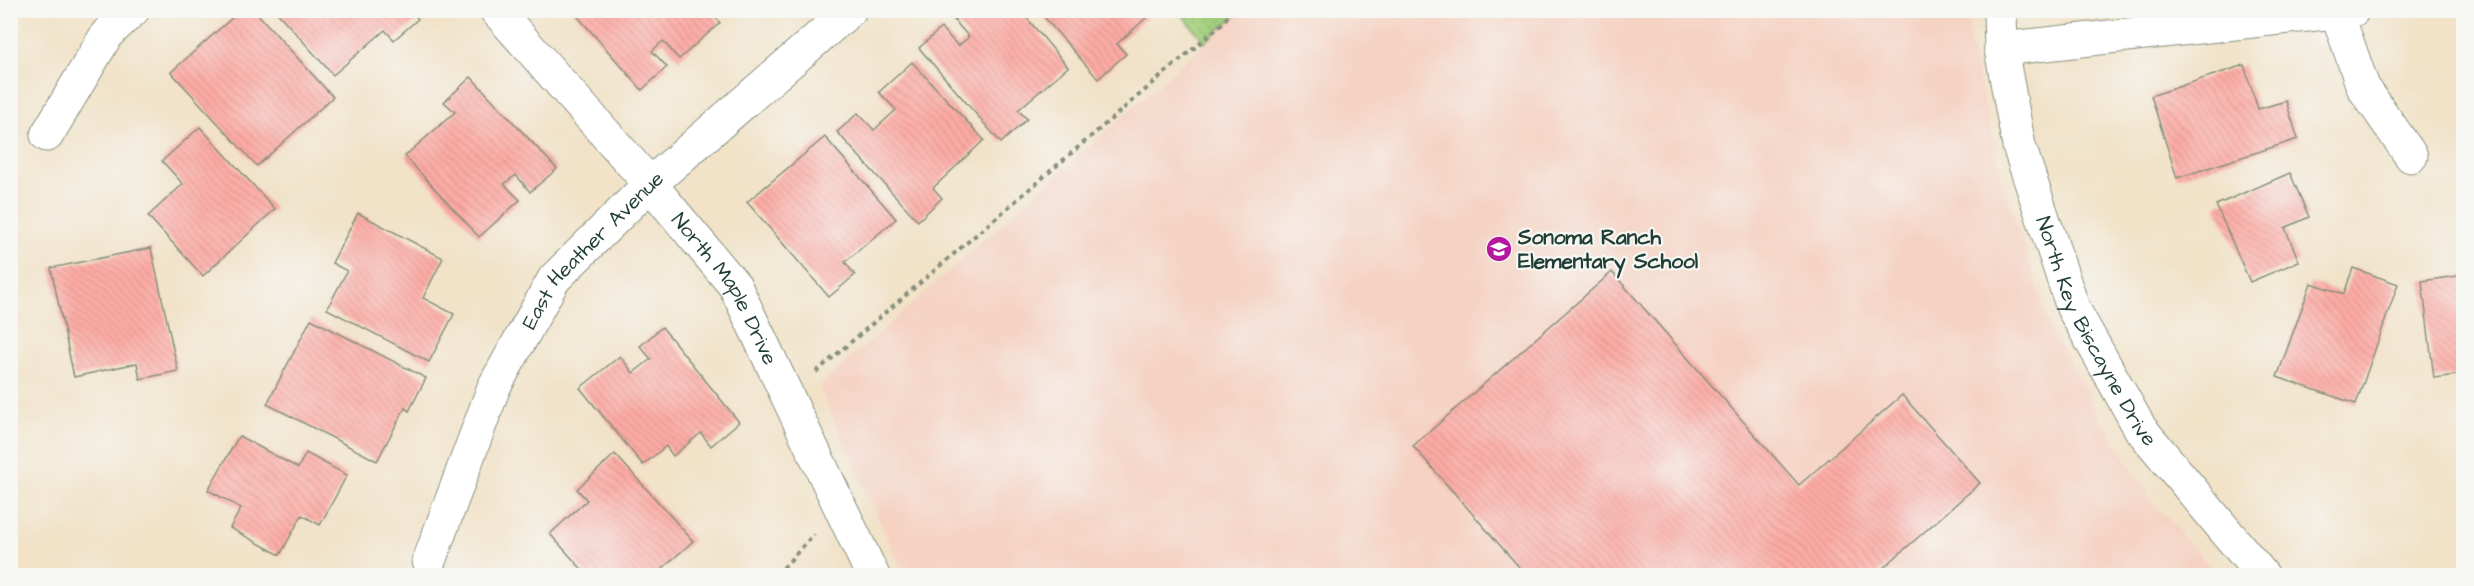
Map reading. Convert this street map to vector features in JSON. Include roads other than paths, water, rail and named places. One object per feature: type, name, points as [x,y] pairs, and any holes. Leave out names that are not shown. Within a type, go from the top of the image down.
[{"type":"street","points":[[47,135],[107,34],[134,10]]},
{"type":"street","name":"North Maple Drive","points":[[496,10],[650,184],[735,286],[873,576]]},
{"type":"street","name":"East Heather Avenue","points":[[429,561],[494,387],[554,279],[650,184],[850,10]]},
{"type":"street","name":"North Key Biscayne Drive","points":[[2000,10],[2001,49],[2019,146],[2073,308],[2140,428],[2263,576]]},
{"type":"street","points":[[2001,49],[2342,11],[2363,87],[2411,156]]},
{"type":"place","name":"Sonoma Ranch Elementary School","points":[[1499,249]]}]
